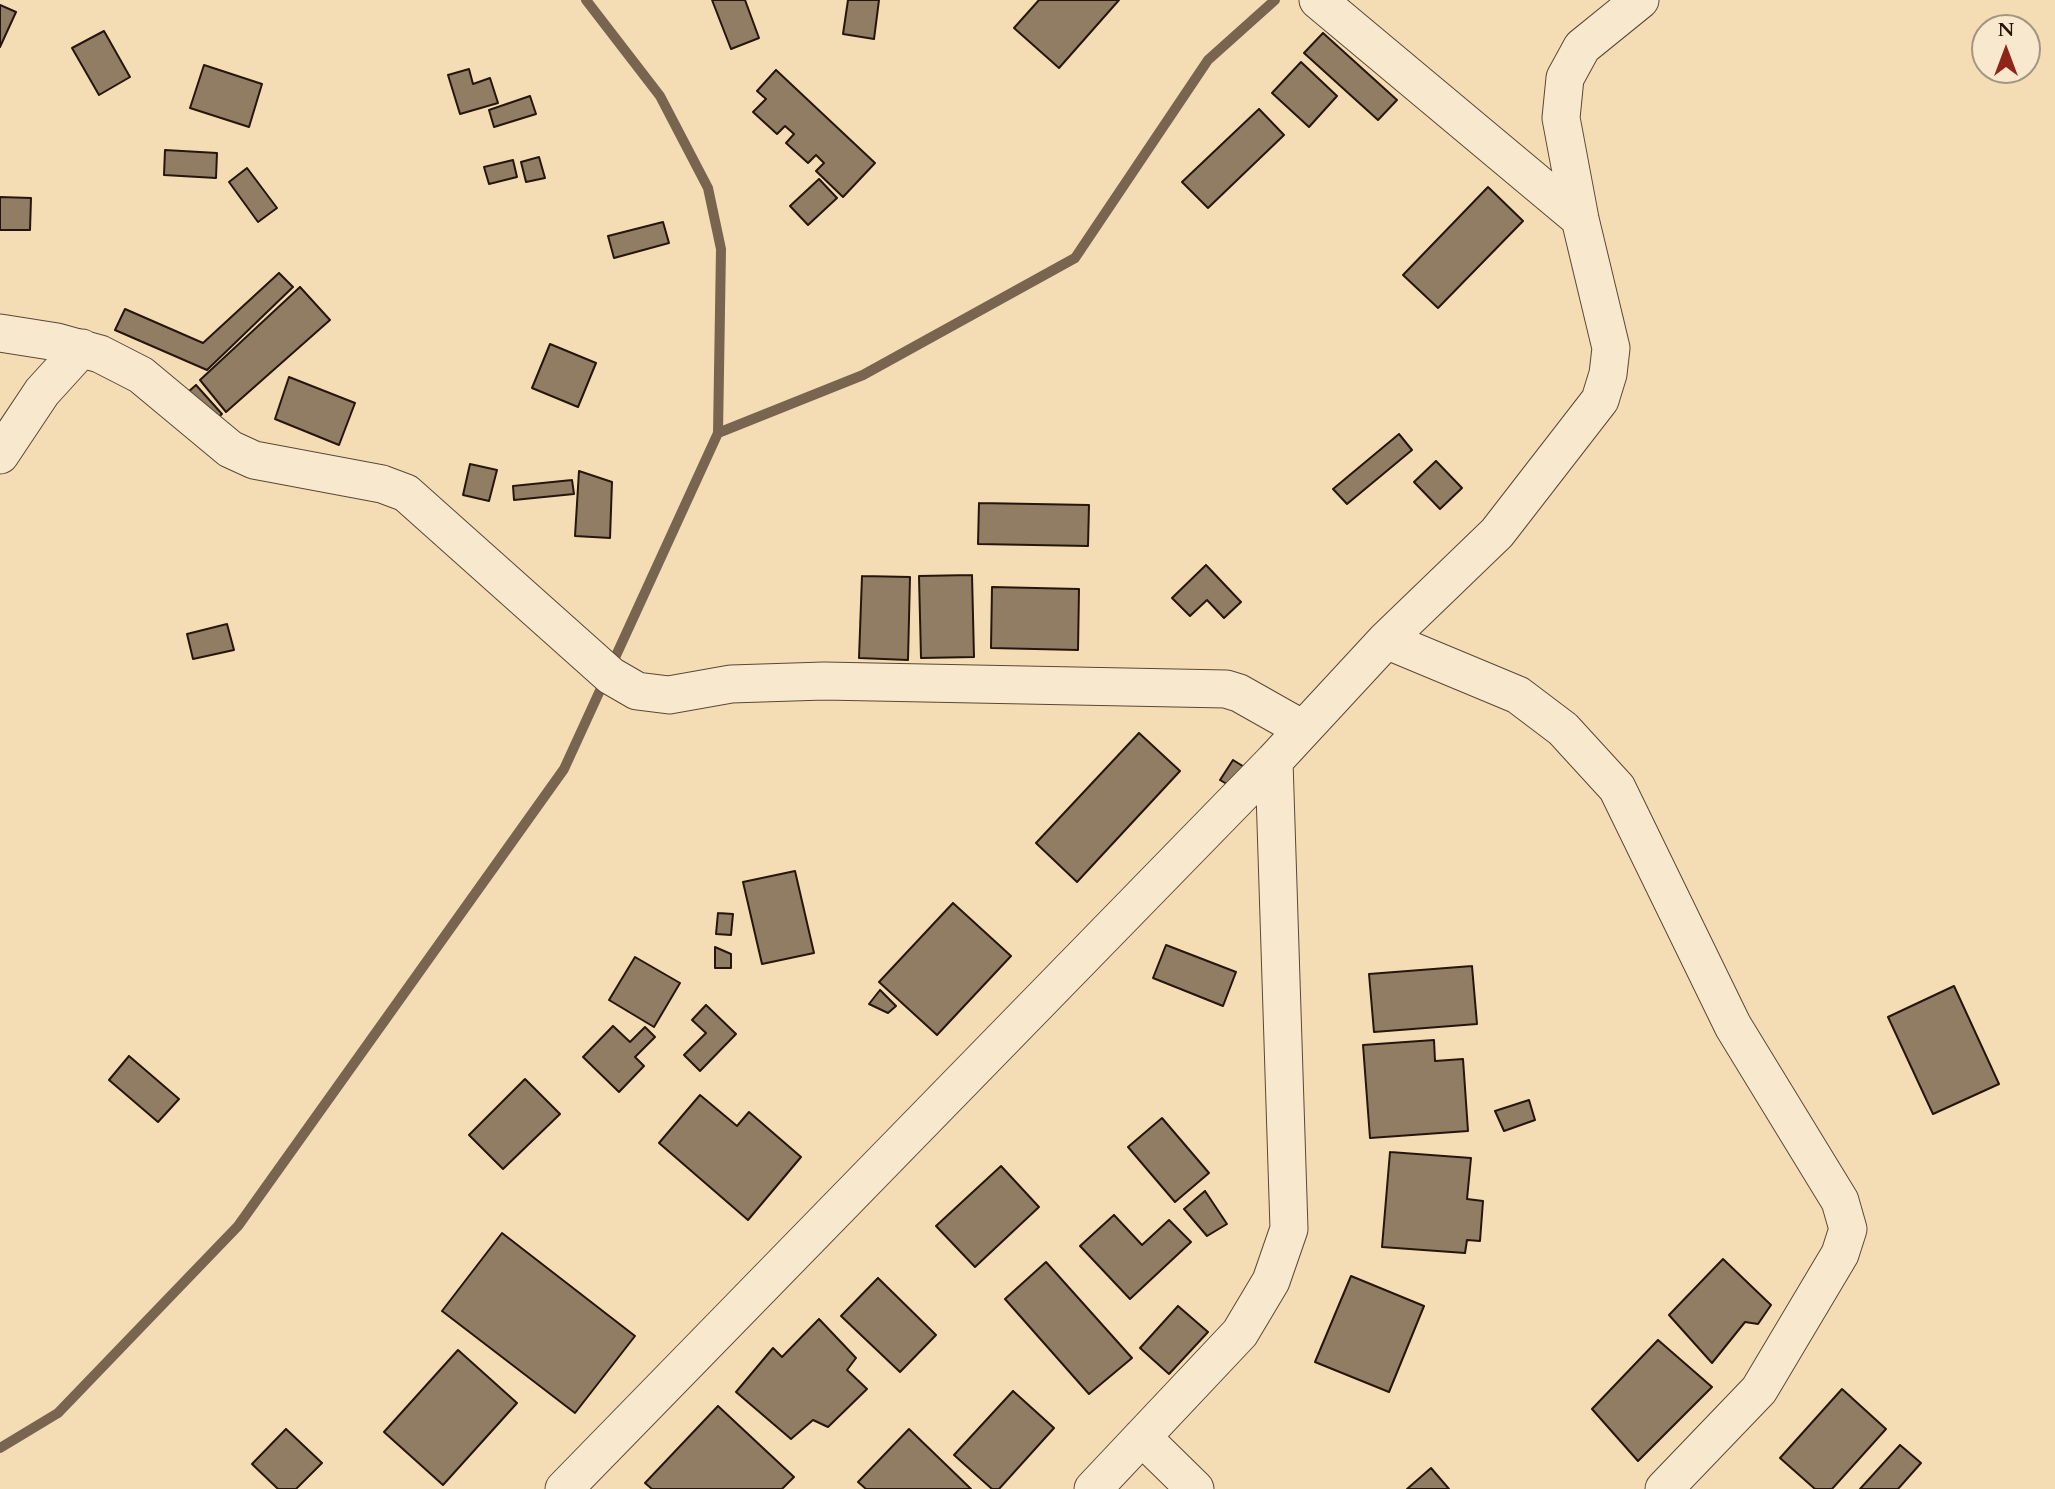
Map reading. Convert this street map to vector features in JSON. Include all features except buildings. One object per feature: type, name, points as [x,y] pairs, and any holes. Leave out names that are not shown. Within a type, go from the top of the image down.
[{"type":"street","points":[[1318,0],[1580,219]]},
{"type":"street","points":[[564,1489],[1274,761],[1301,728],[1386,640],[1497,533],[1600,400],[1608,374],[1611,348],[1580,219],[1561,118],[1565,78],[1583,47],[1640,0]]},
{"type":"street","points":[[0,333],[82,348],[100,354],[141,375],[230,449],[254,460],[382,484],[406,493],[611,676],[637,691],[669,695],[731,684],[824,681],[1226,689],[1239,693],[1301,728]]},
{"type":"street","points":[[0,455],[41,392],[82,348]]},
{"type":"street","points":[[1386,640],[1518,695],[1563,729],[1617,788],[1733,1026],[1840,1201],[1848,1229],[1840,1254],[1759,1390],[1664,1489]]},
{"type":"street","points":[[1093,1489],[1240,1334],[1271,1281],[1289,1229],[1274,761]]},
{"type":"street","points":[[1142,1437],[1195,1489]]},
{"type":"waterway","points":[[0,1448],[58,1413],[238,1226],[564,769],[718,433],[721,249],[708,188],[660,96],[586,0]]},
{"type":"waterway","points":[[718,433],[863,375],[1075,258],[1208,60],[1275,0]]}]
